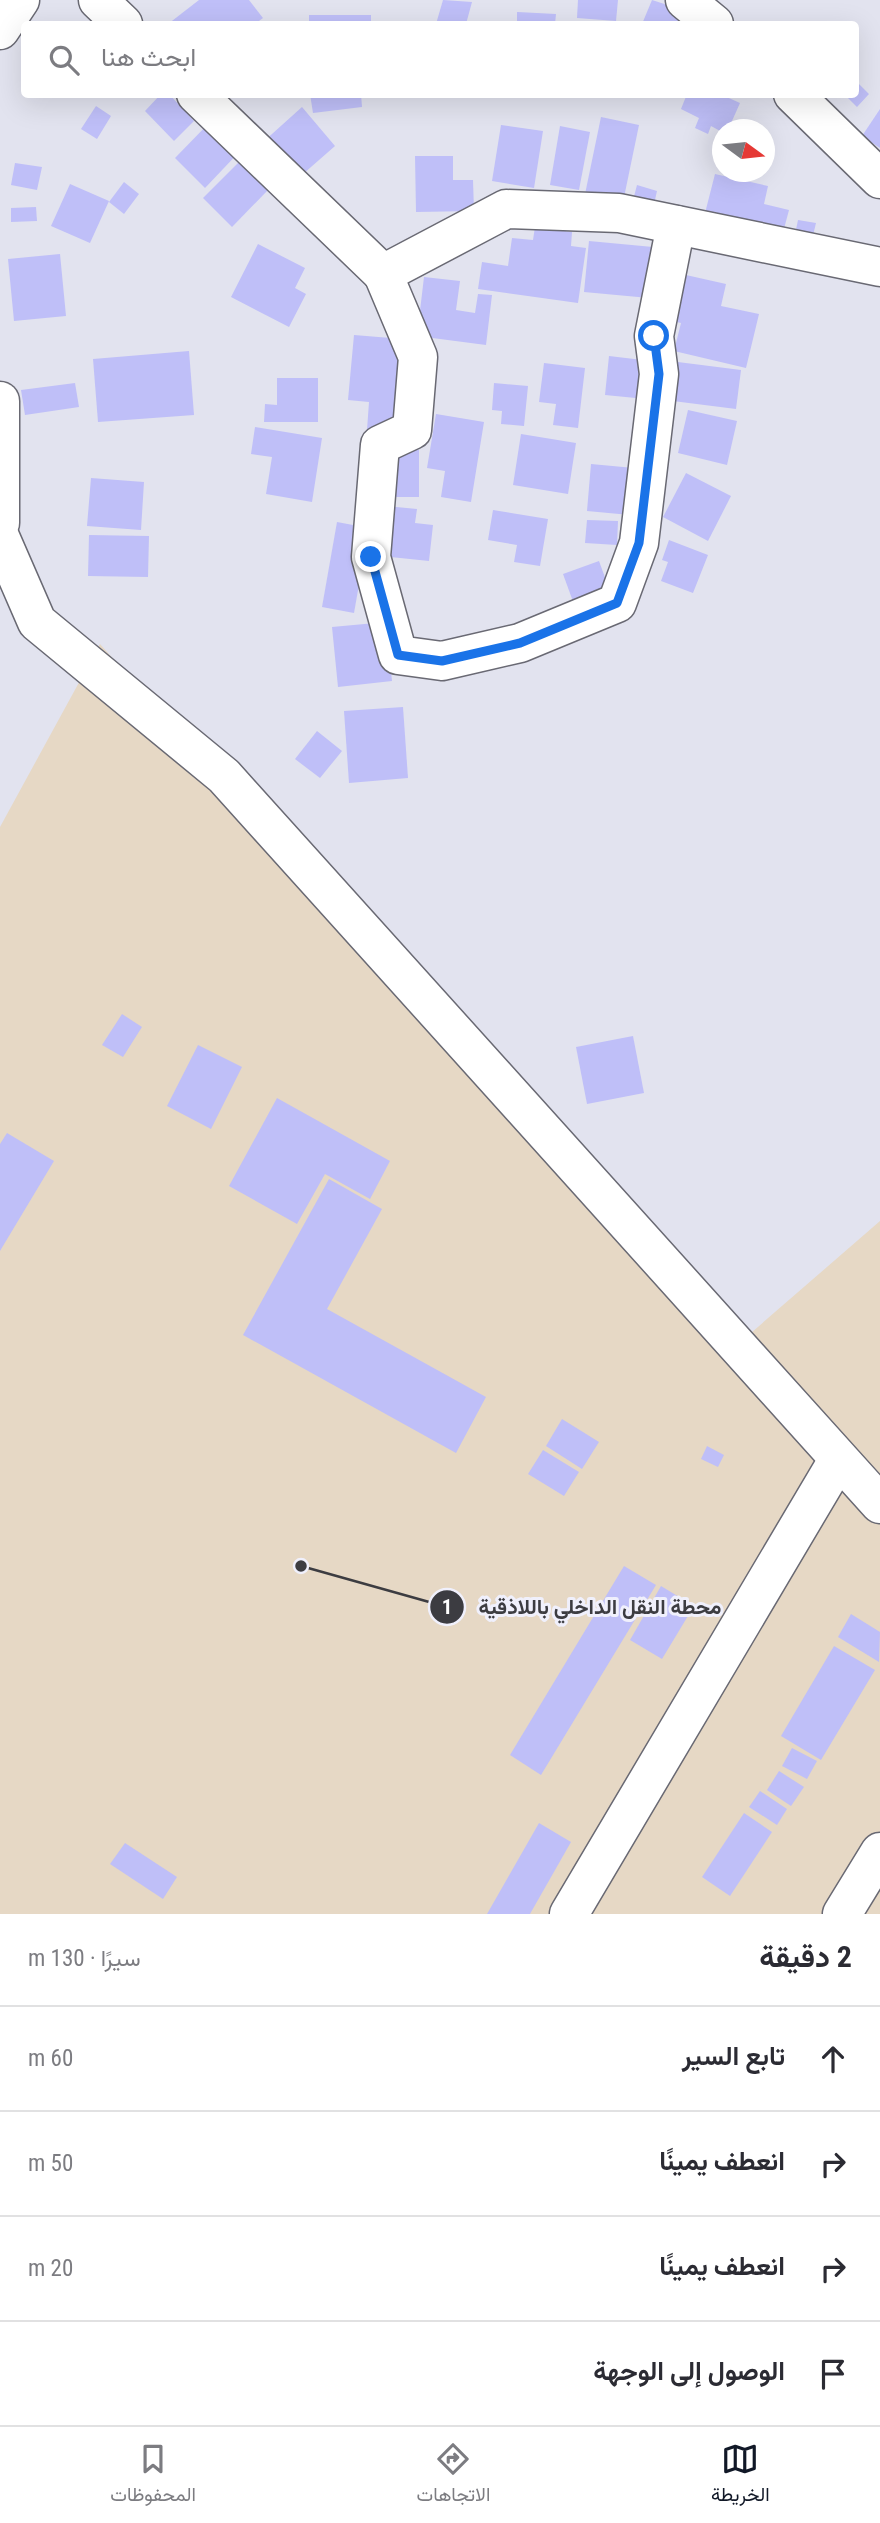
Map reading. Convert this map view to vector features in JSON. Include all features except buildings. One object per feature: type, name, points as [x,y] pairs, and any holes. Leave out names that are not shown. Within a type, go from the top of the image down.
[{"type":"street","points":[[0,30],[20,0]]},
{"type":"street","points":[[98,0],[120,21]]},
{"type":"street","points":[[685,0],[710,21]]},
{"type":"street","points":[[201,98],[383,274],[418,357],[412,430],[380,445],[371,557],[398,655],[442,661],[520,643],[617,603],[639,543],[659,374],[654,336],[676,225]]},
{"type":"street","points":[[797,98],[880,179]]},
{"type":"street","points":[[383,274],[506,209],[619,213],[880,267]]},
{"type":"street","points":[[0,401],[0,523]]},
{"type":"street","points":[[0,537],[37,622],[224,776],[880,1504]]},
{"type":"street","points":[[569,1914],[838,1460]]},
{"type":"street","points":[[842,1914],[880,1852]]},
{"type":"shaded area","points":[[100,644],[729,1352],[880,1221],[880,1914],[0,1914],[0,827]]},
{"type":"place","name":"محطة النقل الداخلي باللاذقية","points":[[301,1566]]},
{"type":"route","points":[[371,557],[398,655],[442,661],[520,643],[617,603],[639,543],[659,374],[654,336]]}]
